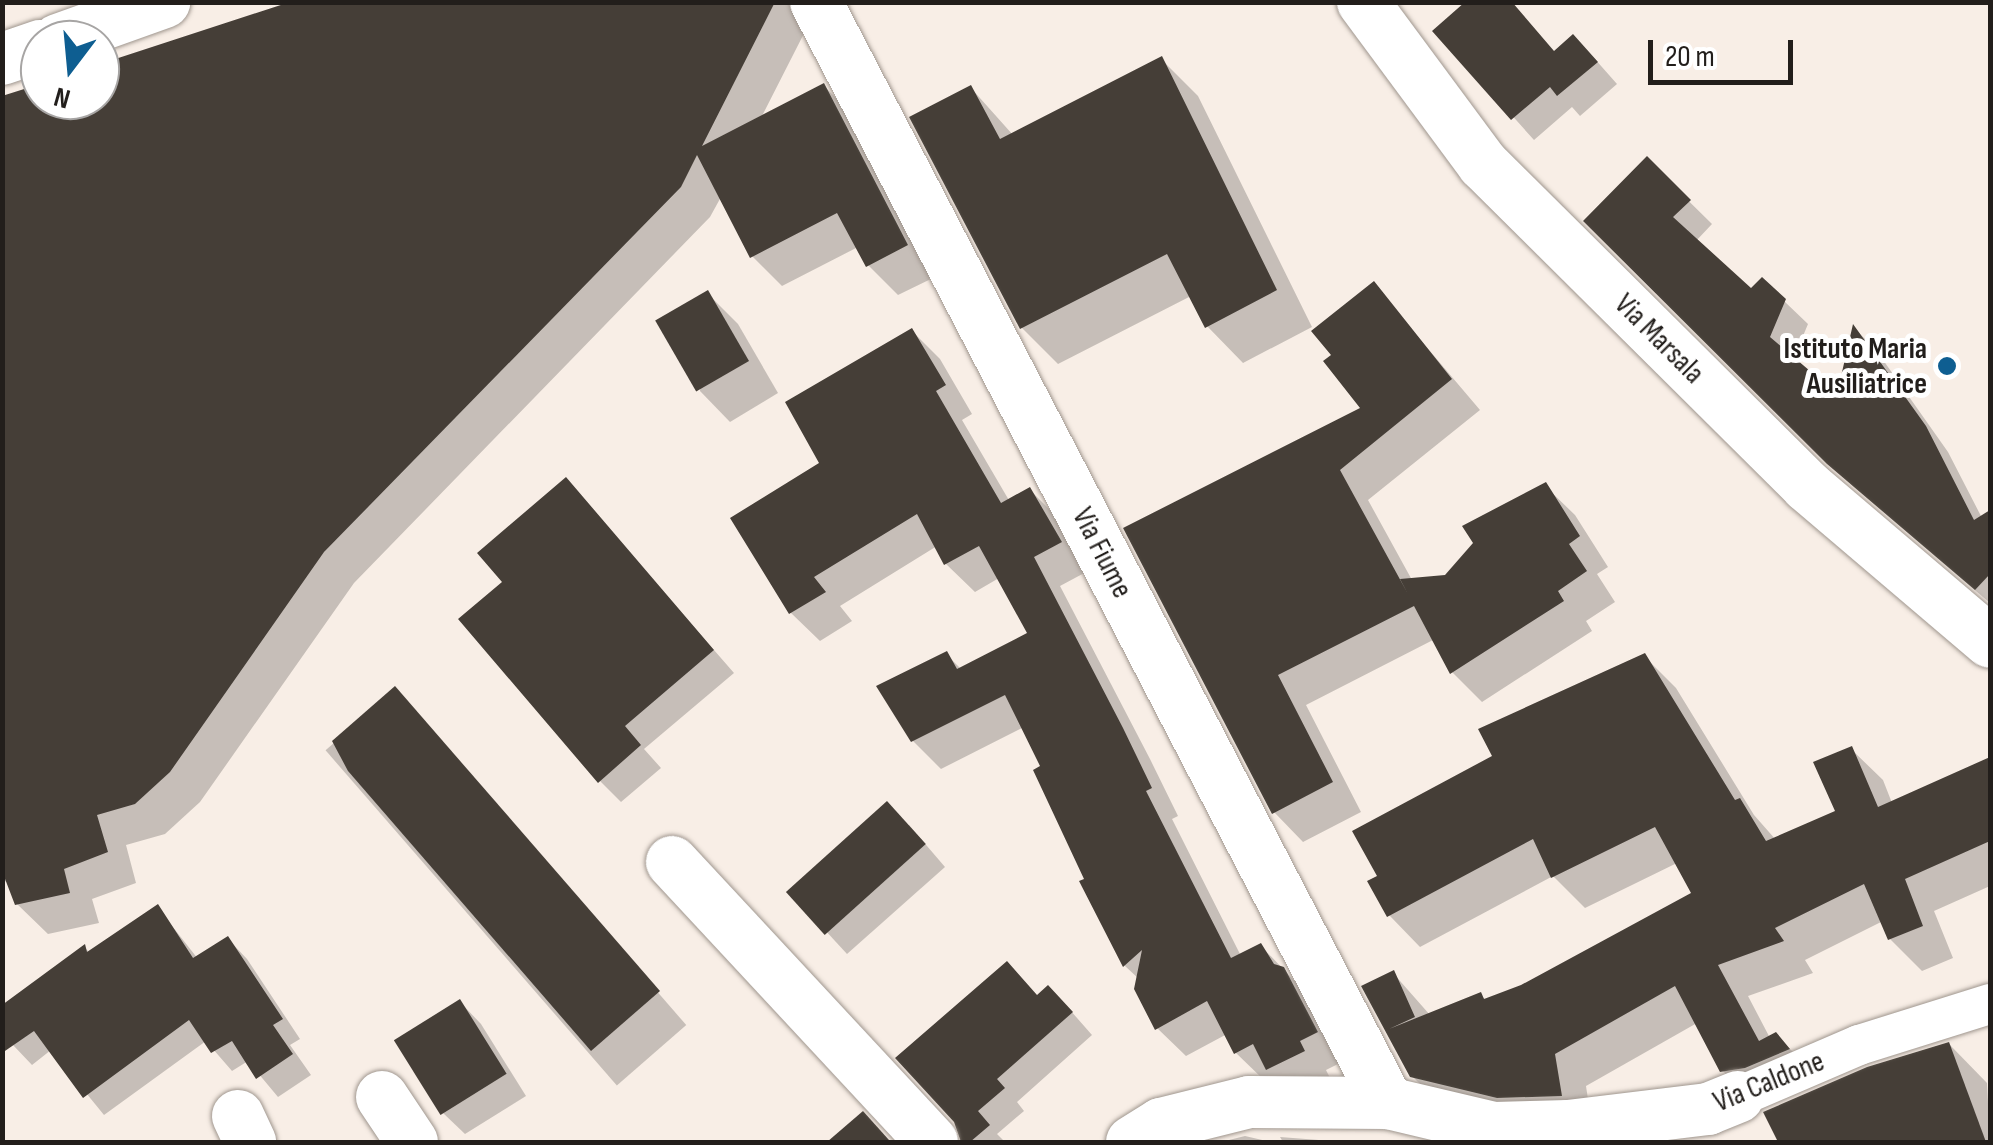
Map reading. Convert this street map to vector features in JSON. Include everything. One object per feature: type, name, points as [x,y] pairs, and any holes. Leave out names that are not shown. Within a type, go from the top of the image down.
[{"type":"street","points":[[114,20],[164,2]]},
{"type":"street","name":"Via Fiume","points":[[816,2],[1388,1103]]},
{"type":"street","name":"Via Marsala","points":[[1363,2],[1483,164],[1807,486],[1990,642]]},
{"type":"street","points":[[672,862],[932,1142]]},
{"type":"street","name":"Via Caldone","points":[[1132,1142],[1161,1124],[1249,1102],[1388,1103],[1494,1128],[1572,1134],[1708,1110],[1859,1045],[1990,1004]]},
{"type":"street","points":[[382,1098],[412,1142]]},
{"type":"building","points":[[290,2],[775,2],[702,146],[824,83],[908,245],[866,267],[837,213],[750,258],[697,155],[681,187],[324,552],[170,772],[135,804],[97,815],[108,852],[64,869],[70,893],[15,905],[2,871],[2,96],[20,90],[20,120],[120,120],[120,57]]},
{"type":"building","points":[[1465,2],[1512,2],[1554,51],[1573,34],[1598,62],[1557,96],[1550,87],[1511,120],[1432,31]]},
{"type":"building","points":[[1162,56],[1277,290],[1205,328],[1167,254],[1020,329],[909,117],[971,85],[1000,139]]},
{"type":"building","points":[[1647,156],[1691,200],[1673,217],[1751,288],[1762,277],[1786,299],[1770,337],[1837,394],[1853,324],[1926,426],[1974,520],[1990,510],[1990,574],[1975,590],[1827,464],[1583,221]]},
{"type":"building","points":[[1374,281],[1452,379],[1340,470],[1408,594],[1400,579],[1445,575],[1473,543],[1462,526],[1546,482],[1580,536],[1569,544],[1587,571],[1558,591],[1564,601],[1450,674],[1414,606],[1278,675],[1333,782],[1272,814],[1123,528],[1360,408],[1323,361],[1331,355],[1311,331]]},
{"type":"building","points":[[708,290],[749,361],[696,392],[655,320]]},
{"type":"building","points":[[912,328],[946,385],[936,391],[1001,503],[1030,487],[1062,542],[1034,557],[1123,728],[1152,788],[1146,791],[1231,958],[1261,943],[1274,964],[1284,967],[1318,1032],[1300,1041],[1305,1051],[1266,1070],[1253,1044],[1234,1054],[1207,1001],[1155,1030],[1134,989],[1142,950],[1123,967],[1079,881],[1084,879],[1033,770],[1040,766],[1005,695],[911,742],[876,686],[947,651],[957,669],[1027,633],[979,546],[944,565],[917,514],[814,577],[826,592],[789,614],[730,518],[819,463],[785,402]]},
{"type":"building","points":[[566,477],[714,650],[625,726],[641,745],[598,783],[458,619],[502,582],[477,553]]},
{"type":"building","points":[[1645,653],[1735,800],[1740,798],[1766,841],[1835,811],[1813,762],[1852,746],[1878,807],[1990,757],[1990,841],[1905,879],[1923,926],[1888,940],[1864,884],[1775,928],[1784,941],[1718,965],[1759,1041],[1776,1032],[1790,1049],[1745,1068],[1720,1072],[1675,986],[1555,1054],[1562,1096],[1497,1098],[1410,1077],[1361,986],[1394,970],[1415,1017],[1389,1029],[1481,992],[1484,999],[1521,985],[1691,893],[1655,827],[1551,878],[1533,839],[1387,917],[1367,881],[1377,876],[1352,831],[1492,756],[1478,729]]},
{"type":"building","points":[[395,686],[660,991],[591,1051],[348,771],[332,741]]},
{"type":"building","points":[[887,801],[926,844],[825,935],[786,892]]},
{"type":"building","points":[[158,904],[193,958],[228,936],[283,1019],[273,1025],[293,1054],[256,1079],[232,1041],[211,1053],[189,1020],[83,1098],[34,1031],[2,1053],[2,1005],[85,944],[87,952]]},
{"type":"building","points":[[1007,961],[1037,995],[1048,985],[1073,1012],[997,1079],[1005,1088],[978,1111],[990,1125],[970,1142],[961,1142],[954,1122],[895,1058]]},
{"type":"building","points":[[460,999],[507,1074],[440,1115],[394,1040]]},
{"type":"building","points":[[1949,1042],[1986,1142],[1778,1142],[1763,1112],[1867,1067]]},
{"type":"building","points":[[863,1111],[889,1140],[827,1142]]},
{"type":"place","name":"Istituto Maria Ausiliatrice","points":[[1947,366]]}]
